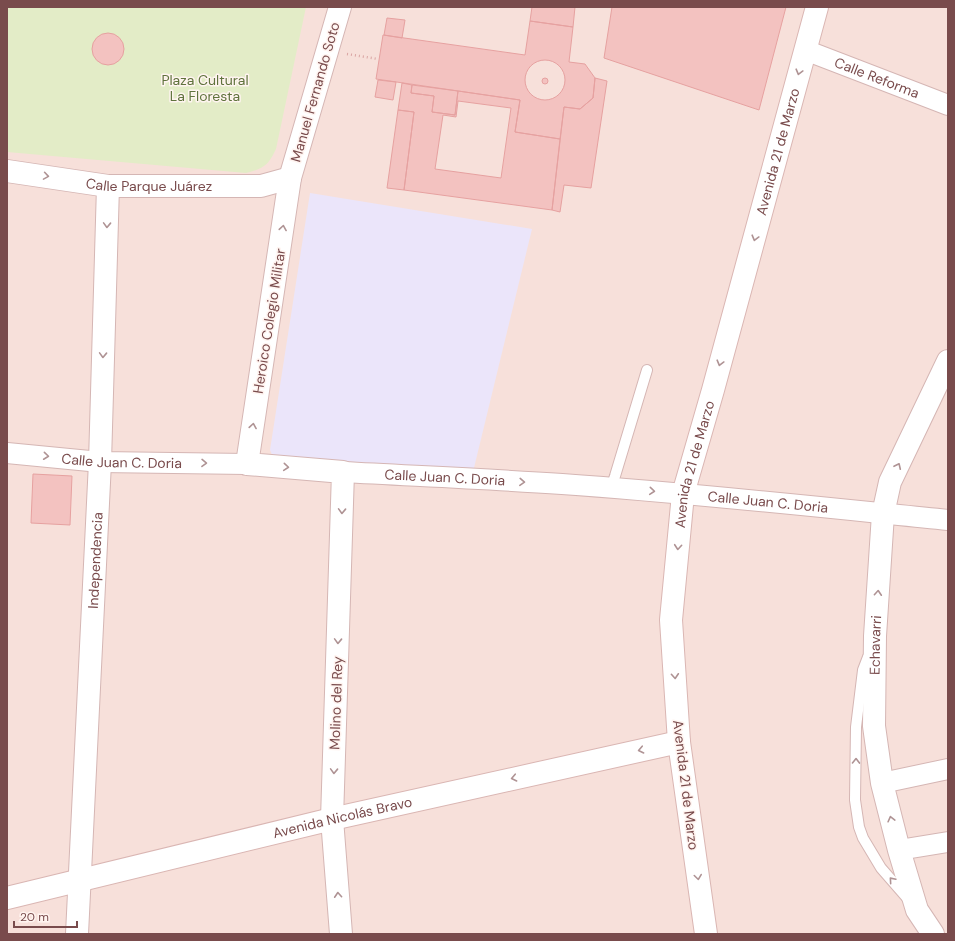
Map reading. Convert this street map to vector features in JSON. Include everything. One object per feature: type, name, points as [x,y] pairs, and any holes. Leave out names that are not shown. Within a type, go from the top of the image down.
[{"type":"street","name":"Manuel Fernando Soto","points":[[290,178],[340,7]]},
{"type":"street","name":"Avenida 21 de Marzo","points":[[706,934],[679,742],[671,620],[683,494],[715,383],[817,7]]},
{"type":"street","name":"Calle Reforma","points":[[805,50],[948,105]]},
{"type":"street","name":"Calle Parque Juárez","points":[[7,171],[108,186],[262,186],[290,178]]},
{"type":"street","name":"Heroico Colegio Militar","points":[[247,464],[290,178]]},
{"type":"street","name":"Independencia","points":[[77,934],[100,462],[108,186]]},
{"type":"street","name":"Echavarri","points":[[933,934],[917,910],[899,850],[882,783],[874,726],[875,636],[883,514],[890,482],[948,361]]},
{"type":"street","name":"Calle Juan C. Doria","points":[[7,453],[100,462],[247,464],[343,472],[562,484],[683,494],[948,520]]},
{"type":"street","name":"Molino del Rey","points":[[341,934],[332,819],[343,472]]},
{"type":"street","name":"Avenida Nicolás Bravo","points":[[7,898],[332,819],[679,742]]},
{"type":"street","points":[[882,783],[948,769]]},
{"type":"street","points":[[899,850],[948,842]]},
{"type":"lane","points":[[611,488],[647,370]]},
{"type":"lane","points":[[875,636],[863,670],[856,727],[855,800],[858,827],[881,868],[917,910]]},
{"type":"path","points":[[344,54],[378,59]]},
{"type":"shaded area","points":[[7,7],[948,7],[948,934],[7,934]]},
{"type":"shaded area","points":[[310,193],[532,229],[472,476],[273,457],[270,450]]},
{"type":"green space","name":"Plaza Cultural La Floresta","points":[[7,7],[306,7],[276,149],[273,155],[265,166],[246,173],[7,152]]},
{"type":"building","points":[[532,7],[575,7],[573,27],[530,21]]},
{"type":"building","points":[[612,7],[786,7],[759,110],[604,58]]},
{"type":"building","points":[[387,18],[405,20],[402,38],[384,35]]},
{"type":"building","points":[[530,21],[573,27],[569,62],[585,64],[595,78],[593,98],[580,109],[564,107],[560,139],[515,132],[520,100],[376,79],[383,35],[525,55]]},
{"type":"building","points":[[108,33],[117,36],[121,40],[124,49],[121,58],[117,62],[108,65],[99,62],[95,58],[92,49],[95,40],[99,36]]},
{"type":"building","points":[[549,60],[556,63],[562,69],[565,80],[564,88],[556,97],[549,100],[541,100],[534,97],[526,88],[525,76],[528,69],[537,61]]},
{"type":"building","points":[[545,78],[548,81],[545,84],[542,81]]},
{"type":"building","points":[[595,78],[607,81],[591,188],[564,185],[560,212],[552,210],[564,107],[580,109],[593,98]]},
{"type":"building","points":[[378,80],[396,82],[393,100],[375,97]]},
{"type":"building","points":[[402,83],[412,85],[411,93],[434,96],[432,112],[455,115],[458,91],[520,100],[515,132],[560,139],[552,210],[404,190],[414,112],[398,110]],"holes":[[[458,101],[511,108],[501,178],[435,169],[443,115],[456,117]]]},
{"type":"building","points":[[412,85],[458,91],[455,115],[432,112],[434,96],[411,93]]},
{"type":"building","points":[[398,110],[414,112],[404,190],[387,188]]},
{"type":"building","points":[[33,474],[72,476],[70,525],[31,523]]}]
